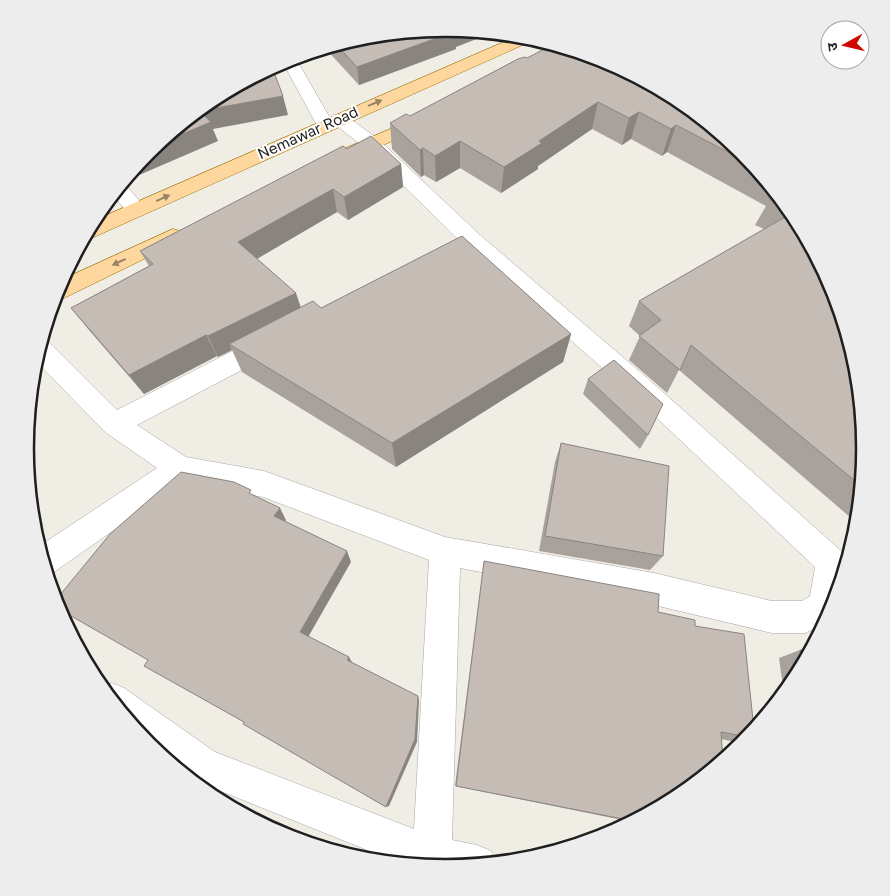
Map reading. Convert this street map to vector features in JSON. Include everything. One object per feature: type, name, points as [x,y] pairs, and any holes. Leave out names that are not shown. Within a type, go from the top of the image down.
[{"type":"main road","name":"Nemawar Road","points":[[99,226],[511,42]]},
{"type":"main road","points":[[543,67],[567,56]]},
{"type":"main road","points":[[326,164],[444,111]]},
{"type":"main road","points":[[67,287],[191,228]]},
{"type":"street","points":[[45,354],[114,424],[180,468],[264,484],[445,551],[654,589],[772,617],[805,617],[824,606],[838,564],[638,384],[463,244],[371,143],[332,122],[294,66]]},
{"type":"street","points":[[123,193],[137,210]]},
{"type":"street","points":[[114,424],[289,334]]},
{"type":"street","points":[[49,558],[180,468]]},
{"type":"street","points":[[432,859],[445,551]]},
{"type":"street","points":[[142,726],[196,772],[425,858]]},
{"type":"building","points":[[439,37],[357,67],[342,50],[391,40]]},
{"type":"building","points":[[544,49],[577,59],[627,79],[673,106],[734,155],[676,125],[671,129],[639,112],[629,118],[598,102],[539,141],[542,143],[504,167],[460,141],[435,156],[423,148],[420,150],[390,123],[406,114],[410,116],[518,59],[527,58]]},
{"type":"building","points":[[275,74],[283,96],[214,108],[239,92]]},
{"type":"building","points":[[204,116],[211,122],[178,136]]},
{"type":"building","points":[[371,136],[401,164],[344,197],[333,189],[238,242],[296,293],[208,336],[206,335],[129,375],[71,308],[153,264],[140,251],[343,146],[347,149]]},
{"type":"building","points":[[785,217],[814,266],[825,291],[842,342],[853,394],[856,448],[855,481],[691,345],[680,370],[639,336],[661,320],[639,301]]},
{"type":"building","points":[[462,236],[571,334],[392,443],[229,344],[313,301],[321,308]]},
{"type":"building","points":[[614,360],[663,404],[648,435],[588,379]]},
{"type":"building","points":[[561,443],[669,466],[663,556],[545,536]]},
{"type":"building","points":[[181,472],[234,482],[251,490],[249,493],[280,508],[274,516],[347,551],[300,632],[349,657],[347,660],[418,696],[415,739],[386,807],[243,724],[244,722],[144,666],[148,660],[69,615],[61,594],[110,534]]},
{"type":"building","points":[[484,561],[659,594],[658,612],[695,620],[695,626],[744,634],[753,720],[739,735],[721,732],[722,751],[673,790],[627,817],[623,819],[456,786]]}]
